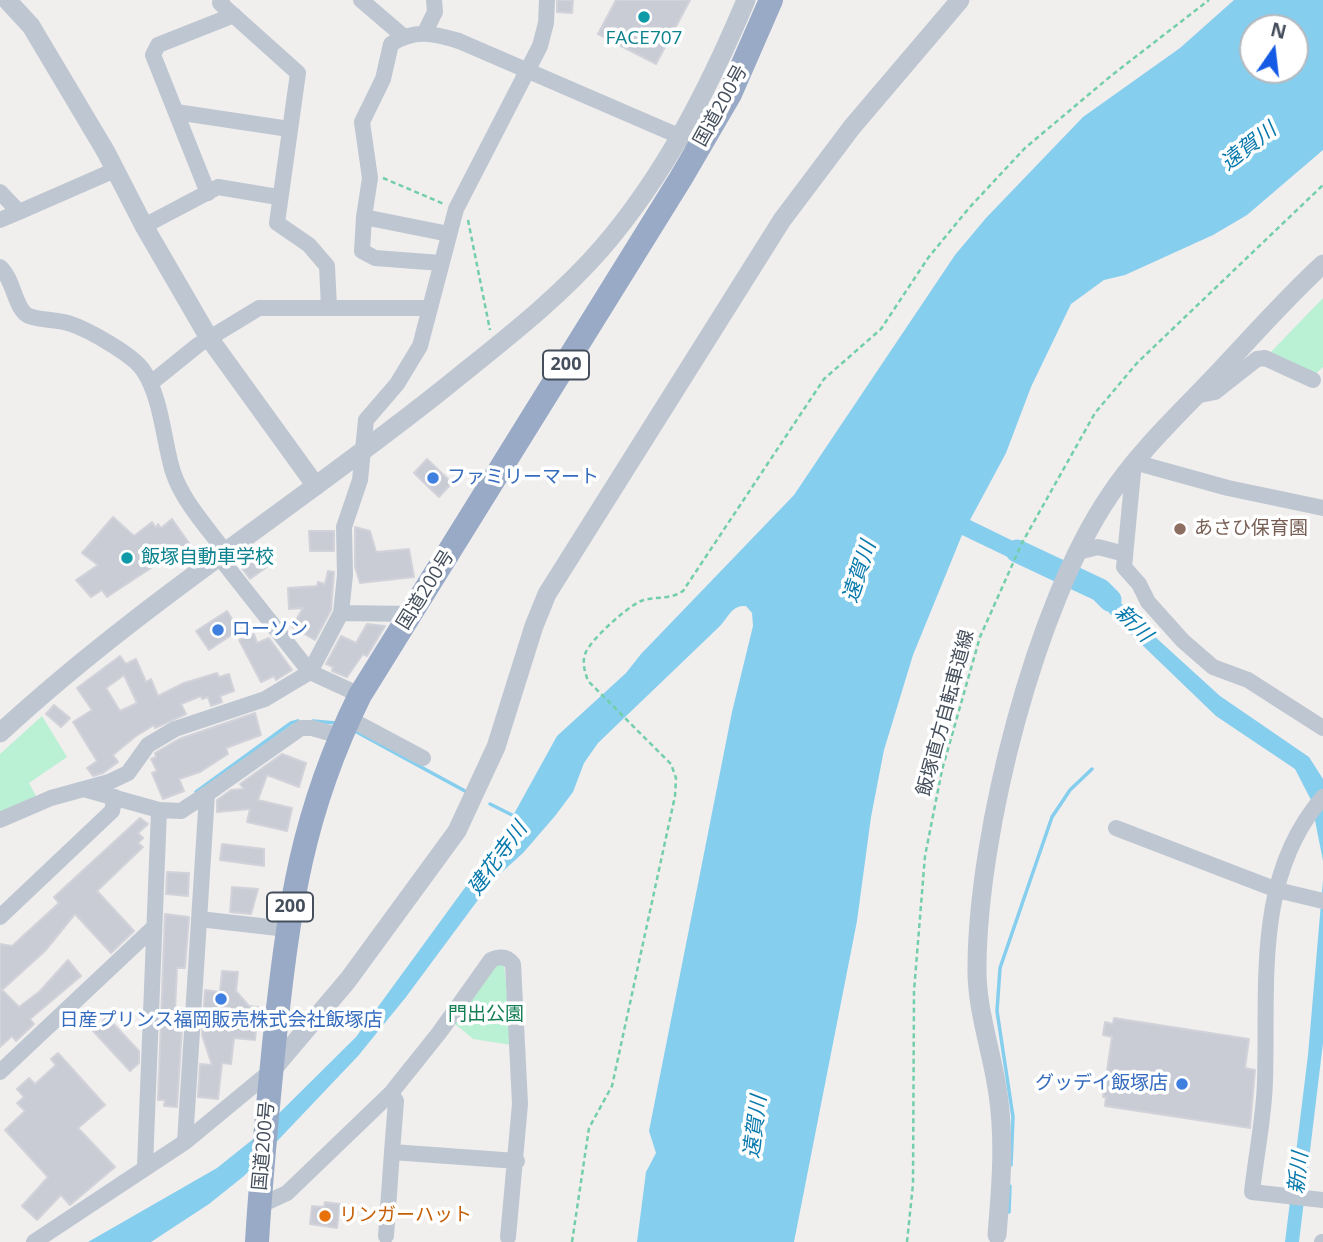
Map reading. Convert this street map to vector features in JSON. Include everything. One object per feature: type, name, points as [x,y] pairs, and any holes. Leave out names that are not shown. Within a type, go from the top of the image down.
[{"type":"highway","name":"国道200号","points":[[257,1242],[287,929],[306,832],[344,727],[360,695],[632,256],[690,141],[730,94],[771,0]]},
{"type":"street","points":[[222,0],[220,3],[298,73],[278,197],[277,223],[280,228],[309,245],[327,266],[329,307]]},
{"type":"street","points":[[361,0],[403,36]]},
{"type":"street","points":[[425,32],[435,12],[434,0]]},
{"type":"street","points":[[0,820],[128,773],[148,745],[175,729],[265,699],[310,672],[341,613],[345,575],[344,527],[360,480],[366,420],[397,384],[420,346],[428,308],[458,205],[540,46],[546,23],[547,0]]},
{"type":"street","points":[[0,733],[40,696],[223,555],[364,453],[560,292],[608,241],[690,141],[746,0]]},
{"type":"street","points":[[34,1242],[185,1142],[271,1080],[348,980],[457,831],[496,747],[534,625],[547,594],[782,220],[852,127],[960,0]]},
{"type":"street","points":[[3,1],[31,26],[209,338],[316,486]]},
{"type":"street","points":[[208,193],[153,55],[158,45],[234,15]]},
{"type":"street","points":[[441,263],[375,258],[362,251],[370,173],[362,122],[383,79],[391,44],[403,36],[425,32],[459,40],[690,141]]},
{"type":"street","points":[[176,111],[289,129]]},
{"type":"street","points":[[0,220],[115,170]]},
{"type":"street","points":[[144,226],[218,187],[278,197]]},
{"type":"street","points":[[0,192],[19,212]]},
{"type":"street","points":[[364,217],[449,234]]},
{"type":"street","points":[[608,241],[632,256]]},
{"type":"street","points":[[997,1234],[1003,1156],[992,1055],[980,1014],[976,969],[980,911],[1005,771],[1050,617],[1078,552],[1109,496],[1134,462],[1323,264]]},
{"type":"street","points":[[0,267],[14,288],[20,308],[27,316],[71,324],[130,356],[142,367],[151,383],[174,475],[223,555],[310,672],[360,695]]},
{"type":"street","points":[[151,383],[209,338],[259,308],[428,308]]},
{"type":"street","points":[[1195,396],[1215,392],[1257,359],[1265,358],[1313,380]]},
{"type":"street","points":[[1134,462],[1228,488],[1323,508]]},
{"type":"street","points":[[1134,462],[1124,567],[1139,584],[1148,602],[1193,650],[1213,667],[1248,680],[1323,728]]},
{"type":"street","points":[[1078,552],[1098,547],[1125,554]]},
{"type":"street","points":[[341,613],[411,614]]},
{"type":"street","points":[[79,789],[99,791],[159,810],[181,811],[301,728],[344,727],[423,758]]},
{"type":"street","points":[[185,1142],[207,794]]},
{"type":"street","points":[[0,917],[112,811],[115,797]]},
{"type":"street","points":[[1316,1200],[1252,1192],[1265,1084],[1265,954],[1288,847],[1311,810],[1323,797]]},
{"type":"street","points":[[145,1166],[159,810]]},
{"type":"street","points":[[1116,828],[1277,890],[1321,900]]},
{"type":"street","points":[[199,919],[287,929]]},
{"type":"street","points":[[0,1072],[153,928]]},
{"type":"street","points":[[259,1202],[287,1193],[391,1093],[439,1033],[491,960],[500,957],[509,959],[513,964],[520,1104],[517,1161],[508,1237]]},
{"type":"street","points":[[386,1236],[396,1101],[391,1093]]},
{"type":"street","points":[[393,1152],[517,1161]]},
{"type":"path","points":[[572,1242],[589,1128],[612,1086],[675,796],[676,778],[671,764],[588,681],[584,668],[586,651],[630,607],[654,598],[676,596],[683,591],[824,379],[881,329],[929,258],[969,208],[1025,148],[1112,75],[1209,0]]},
{"type":"path","points":[[370,173],[458,205],[466,211],[494,347]]},
{"type":"path","name":"飯塚直方自転車道線","points":[[907,1242],[913,1184],[914,991],[925,856],[942,770],[965,681],[980,636],[1022,543],[1095,413],[1136,363],[1323,186]]},
{"type":"green space","points":[[1323,298],[1323,367],[1313,376],[1269,354]]},
{"type":"green space","points":[[42,716],[67,757],[29,783],[37,798],[0,814],[0,754]]},
{"type":"green space","name":"門出公園","points":[[493,964],[504,964],[512,1045],[473,1039],[454,1023]]},
{"type":"water","points":[[1234,0],[1323,0],[1323,150],[1247,215],[1213,235],[1125,275],[1104,280],[1071,304],[1031,387],[1006,453],[970,520],[1046,557],[1039,572],[962,535],[913,655],[884,750],[871,817],[857,921],[794,1242],[637,1242],[646,1172],[656,1153],[649,1131],[732,712],[753,626],[752,613],[746,606],[741,606],[731,612],[720,626],[598,743],[584,763],[573,792],[555,816],[523,853],[492,881],[406,997],[358,1056],[244,1176],[209,1204],[151,1242],[88,1242],[217,1168],[252,1140],[356,1037],[499,841],[557,736],[626,673],[641,654],[794,495],[955,255],[986,218],[1083,117],[1180,48]]},
{"type":"water","points":[[1090,577],[1102,584],[1220,696],[1309,757],[1323,779],[1323,861],[1311,800],[1295,769],[1216,716],[1111,615],[1106,609],[1110,604],[1085,586]]},
{"type":"water","points":[[1323,880],[1323,1043],[1299,1242],[1285,1242],[1308,1055]]},
{"type":"building","points":[[557,0],[573,0],[572,13],[557,12]]},
{"type":"building","name":"FACE707","points":[[616,0],[690,0],[656,64],[598,34]]},
{"type":"building","name":"ファミリーマート","points":[[427,459],[452,483],[439,497],[414,473]]},
{"type":"building","name":"飯塚自動車学校","points":[[113,517],[134,536],[152,522],[156,528],[158,524],[161,528],[172,519],[189,543],[107,597],[102,590],[91,597],[76,580],[98,565],[82,553]]},
{"type":"building","points":[[355,527],[370,531],[376,552],[409,549],[414,577],[360,583],[355,567]]},
{"type":"building","points":[[309,531],[334,531],[334,551],[310,551]]},
{"type":"building","points":[[253,558],[262,560],[267,567],[250,579],[241,567]]},
{"type":"building","points":[[328,571],[334,572],[331,610],[315,640],[292,627],[303,608],[289,609],[288,588],[317,586],[318,582],[325,584]]},
{"type":"building","name":"ローソン","points":[[227,611],[239,630],[209,650],[196,631]]},
{"type":"building","points":[[367,624],[385,626],[367,656],[363,654],[347,677],[332,671],[333,667],[326,664],[341,636],[356,643]]},
{"type":"building","points":[[254,634],[257,643],[269,638],[292,670],[276,680],[274,676],[261,682],[239,640]]},
{"type":"building","points":[[120,656],[126,664],[136,659],[146,682],[151,679],[158,696],[184,683],[217,673],[219,677],[229,674],[234,691],[220,696],[222,702],[211,706],[208,697],[202,699],[201,696],[181,704],[186,714],[155,728],[154,725],[136,736],[113,755],[118,762],[103,773],[93,776],[87,768],[97,761],[73,722],[92,710],[77,688]],"holes":[[[124,675],[137,703],[120,711],[106,688]]]},
{"type":"building","points":[[54,705],[70,718],[61,727],[46,714]]},
{"type":"building","points":[[255,713],[261,735],[226,748],[228,754],[200,772],[179,779],[184,791],[163,799],[152,773],[157,771],[151,759],[156,757],[155,753],[179,739]]},
{"type":"building","points":[[282,754],[306,763],[299,787],[267,775],[258,800],[292,808],[287,831],[247,822],[250,809],[217,812],[217,800],[231,790],[244,789],[240,784]]},
{"type":"building","points":[[140,818],[148,824],[138,833],[143,838],[138,843],[143,847],[97,891],[134,931],[111,953],[75,914],[45,951],[2,990],[19,1007],[40,991],[68,960],[81,976],[30,1019],[34,1024],[16,1041],[12,1036],[0,1047],[0,944],[12,946],[59,903],[54,897]]},
{"type":"building","points":[[222,844],[264,849],[264,866],[220,860]]},
{"type":"building","points":[[167,872],[189,873],[188,896],[166,894]]},
{"type":"building","points":[[232,887],[258,889],[251,914],[230,912]]},
{"type":"building","points":[[165,914],[189,917],[185,968],[177,968],[175,1011],[183,1012],[177,1107],[164,1106],[165,1100],[158,1100]]},
{"type":"building","name":"日産プリンス福岡販売株式会社飯塚店","points":[[222,971],[238,972],[236,991],[249,1006],[258,1007],[255,1040],[234,1038],[231,1064],[222,1063],[218,1099],[198,1097],[200,1064],[212,1065],[202,1035],[205,990],[220,992]]},
{"type":"building","points":[[107,1017],[139,1051],[139,1063],[130,1071],[93,1031]]},
{"type":"building","name":"グッデイ飯塚店","points":[[1114,1018],[1249,1039],[1245,1068],[1255,1070],[1250,1128],[1105,1106],[1106,1097],[1103,1097],[1112,1037],[1103,1035],[1105,1022],[1113,1024]]},
{"type":"building","points":[[58,1053],[105,1105],[78,1128],[115,1167],[70,1205],[61,1195],[37,1220],[22,1206],[48,1177],[5,1130],[25,1111],[17,1103],[24,1097],[17,1089],[29,1078],[35,1084],[56,1065],[51,1059]]},
{"type":"building","name":"リンガーハット","points":[[325,1202],[340,1204],[337,1228],[310,1224],[312,1206],[324,1207]]},
{"type":"waterway","name":"新川","points":[[1017,551],[1100,590],[1110,600]]},
{"type":"waterway","points":[[196,792],[291,723],[298,721]]},
{"type":"waterway","points":[[313,721],[336,723]]},
{"type":"waterway","points":[[353,730],[465,791]]},
{"type":"waterway","points":[[1011,1165],[1013,1117],[997,1011],[1000,968],[1052,817],[1070,790],[1092,769]]},
{"type":"waterway","name":"建花寺川","points":[[490,804],[516,817]]},
{"type":"waterway","points":[[1009,1212],[1010,1186]]},
{"type":"place","name":"FACE707","points":[[644,17]]},
{"type":"place","name":"ファミリーマート","points":[[433,478]]},
{"type":"place","name":"あさひ保育園","points":[[1180,529]]},
{"type":"place","name":"飯塚自動車学校","points":[[127,558]]},
{"type":"place","name":"ローソン","points":[[218,630]]},
{"type":"place","name":"日産プリンス福岡販売株式会社飯塚店","points":[[221,999]]},
{"type":"place","name":"グッデイ飯塚店","points":[[1182,1084]]},
{"type":"place","name":"リンガーハット","points":[[325,1216]]},
{"type":"water label","name":"遠賀川","points":[[1249,147]]},
{"type":"water label","name":"遠賀川","points":[[860,572]]},
{"type":"water label","name":"遠賀川","points":[[756,1127]]}]
